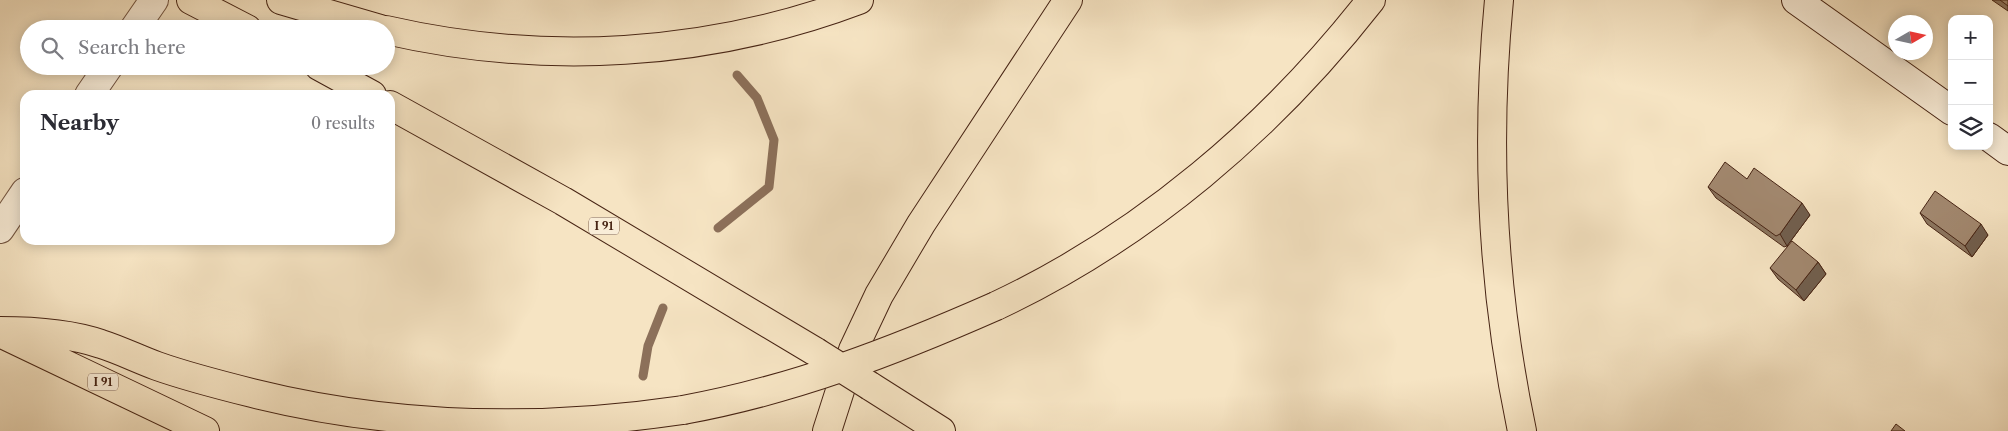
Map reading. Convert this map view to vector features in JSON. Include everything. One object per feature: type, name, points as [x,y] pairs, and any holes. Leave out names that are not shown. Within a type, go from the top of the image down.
[{"type":"highway","points":[[191,0],[230,20]]},
{"type":"highway","points":[[281,0],[349,20]]},
{"type":"highway","points":[[395,31],[501,49],[560,52],[629,50],[693,43],[750,32],[816,15],[859,0]]},
{"type":"highway","points":[[828,431],[853,350],[883,287],[921,224],[1068,0]]},
{"type":"highway","points":[[0,332],[40,333],[79,338],[200,380],[312,406],[392,418],[515,424],[578,422],[683,410],[779,389],[828,374],[914,342],[1046,282],[1088,258],[1134,226],[1218,161],[1295,88],[1371,0]]},
{"type":"highway","points":[[1499,0],[1492,78],[1492,194],[1503,322],[1522,431]]},
{"type":"highway","points":[[335,75],[363,90]]},
{"type":"highway","name":"I 91","points":[[395,108],[563,201],[816,352],[941,431]]},
{"type":"highway","name":"I 91","points":[[0,332],[205,431]]},
{"type":"main road","points":[[140,20],[154,0]]},
{"type":"main road","points":[[1796,0],[1948,108]]},
{"type":"main road","points":[[92,90],[102,75]]},
{"type":"main road","points":[[1993,141],[2008,151]]},
{"type":"main road","points":[[0,229],[20,199]]},
{"type":"building","points":[[2000,0],[2008,0],[2008,6]]},
{"type":"building","points":[[1725,162],[1747,179],[1754,168],[1802,203],[1780,234],[1776,236],[1708,187]]},
{"type":"building","points":[[1935,191],[1981,224],[1965,246],[1920,213]]},
{"type":"building","points":[[1792,241],[1818,262],[1796,290],[1770,268]]},
{"type":"building","points":[[1896,424],[1905,431],[1891,431]]},
{"type":"waterway","points":[[718,228],[769,187],[774,140],[757,98],[737,75]]},
{"type":"waterway","points":[[643,376],[648,346],[663,308]]}]
